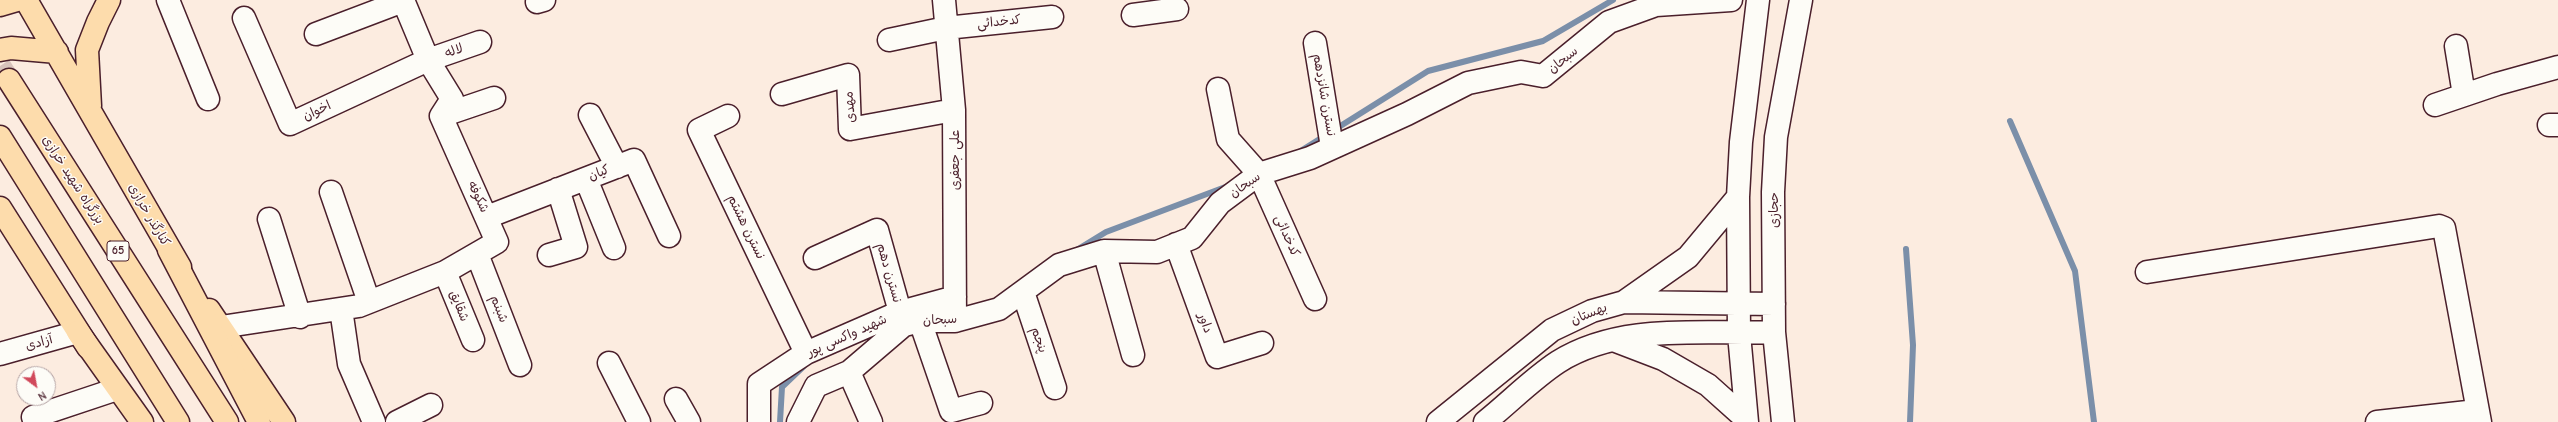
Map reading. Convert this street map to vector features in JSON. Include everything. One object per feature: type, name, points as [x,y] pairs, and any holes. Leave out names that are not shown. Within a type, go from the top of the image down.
[{"type":"main road","points":[[0,5],[17,0]]},
{"type":"main road","name":"کنارگذر خرازی","points":[[26,0],[169,250],[284,422]]},
{"type":"main road","points":[[90,112],[88,50],[98,22],[109,0]]},
{"type":"main road","points":[[0,50],[11,48],[57,52]]},
{"type":"main road","name":"بزرگراه شهید خرازی","points":[[9,80],[227,422]]},
{"type":"main road","points":[[0,137],[178,422]]},
{"type":"main road","points":[[0,208],[133,422]]},
{"type":"main road","points":[[169,250],[258,422]]},
{"type":"main road","points":[[78,332],[142,422]]},
{"type":"street","points":[[168,0],[208,98]]},
{"type":"street","name":"علی جعفری","points":[[944,0],[954,110],[955,321]]},
{"type":"street","name":"سبحان","points":[[798,422],[816,386],[850,372],[904,325],[920,321],[955,321],[999,309],[1059,265],[1104,251],[1157,252],[1192,238],[1220,203],[1259,174],[1310,158],[1407,114],[1468,83],[1521,72],[1543,76],[1609,22],[1656,5],[1731,0]]},
{"type":"street","points":[[1747,420],[1739,334],[1738,197],[1741,142],[1758,0]]},
{"type":"street","name":"حجازی","points":[[1784,422],[1774,332],[1776,137],[1801,0]]},
{"type":"street","points":[[316,34],[403,1],[428,60],[452,100],[441,116]]},
{"type":"street","points":[[1133,15],[1163,7]]},
{"type":"street","name":"کدخدائی","points":[[889,40],[946,28],[1052,17]]},
{"type":"street","name":"اخوان","points":[[244,18],[290,124],[428,60]]},
{"type":"street","name":"لاله","points":[[428,60],[480,42]]},
{"type":"street","name":"نسترن شانزدهم","points":[[1315,43],[1332,147]]},
{"type":"street","points":[[2456,46],[2464,95]]},
{"type":"street","points":[[2435,105],[2558,67]]},
{"type":"street","name":"مهدی","points":[[782,94],[848,75],[850,129],[954,110]]},
{"type":"street","name":"کدخدائی","points":[[1218,89],[1228,139],[1259,174],[1315,299]]},
{"type":"street","points":[[441,116],[494,98]]},
{"type":"street","points":[[590,115],[617,167]]},
{"type":"street","name":"شکوفه","points":[[221,328],[300,317],[369,302],[445,272],[497,242],[441,116]]},
{"type":"street","name":"نسترن هشتم","points":[[728,116],[699,130],[806,352]]},
{"type":"street","name":"کیان","points":[[487,217],[634,160],[668,236]]},
{"type":"street","points":[[586,179],[614,248]]},
{"type":"street","points":[[549,255],[576,248],[558,189]]},
{"type":"street","points":[[331,192],[369,302]]},
{"type":"street","points":[[1624,302],[1688,257],[1738,197]]},
{"type":"street","points":[[269,219],[300,317]]},
{"type":"street","points":[[2147,272],[2344,240],[2439,226],[2444,228],[2478,417],[2376,422]]},
{"type":"street","name":"نسترن دهم","points":[[815,258],[877,230],[900,312]]},
{"type":"street","name":"داور","points":[[1176,244],[1217,357],[1262,343]]},
{"type":"street","points":[[1104,251],[1133,355]]},
{"type":"street","name":"شبنم","points":[[478,254],[520,365]]},
{"type":"street","name":"شقایق","points":[[445,272],[473,340]]},
{"type":"street","name":"پنجم","points":[[1022,292],[1055,388]]},
{"type":"street","name":"شهید واکسی پور","points":[[759,422],[759,384],[806,352],[900,312],[955,297]]},
{"type":"street","name":"بهستان","points":[[1438,422],[1552,330],[1592,311],[1624,302],[1738,305],[1774,304]]},
{"type":"street","points":[[341,309],[349,364],[374,422]]},
{"type":"street","points":[[920,321],[951,411],[981,404]]},
{"type":"street","name":"آزادی","points":[[0,354],[78,332]]},
{"type":"street","points":[[1485,422],[1558,362],[1595,345],[1660,332],[1739,334],[1774,332]]},
{"type":"street","points":[[1615,341],[1663,358],[1708,385],[1747,420]]},
{"type":"street","points":[[609,363],[640,422]]},
{"type":"street","points":[[850,372],[871,422]]},
{"type":"street","points":[[35,422],[33,417],[114,390]]},
{"type":"street","points":[[676,399],[689,422]]},
{"type":"street","points":[[397,422],[431,405]]},
{"type":"waterway","points":[[1299,152],[1428,71],[1543,41],[1613,0]]},
{"type":"waterway","points":[[2010,121],[2075,271],[2094,422]]},
{"type":"waterway","points":[[1075,251],[1106,232],[1228,186]]},
{"type":"waterway","points":[[1906,249],[1913,345],[1910,422]]},
{"type":"waterway","points":[[780,422],[782,387],[804,366]]},
{"type":"tunnel","points":[[0,66],[9,80]]}]
